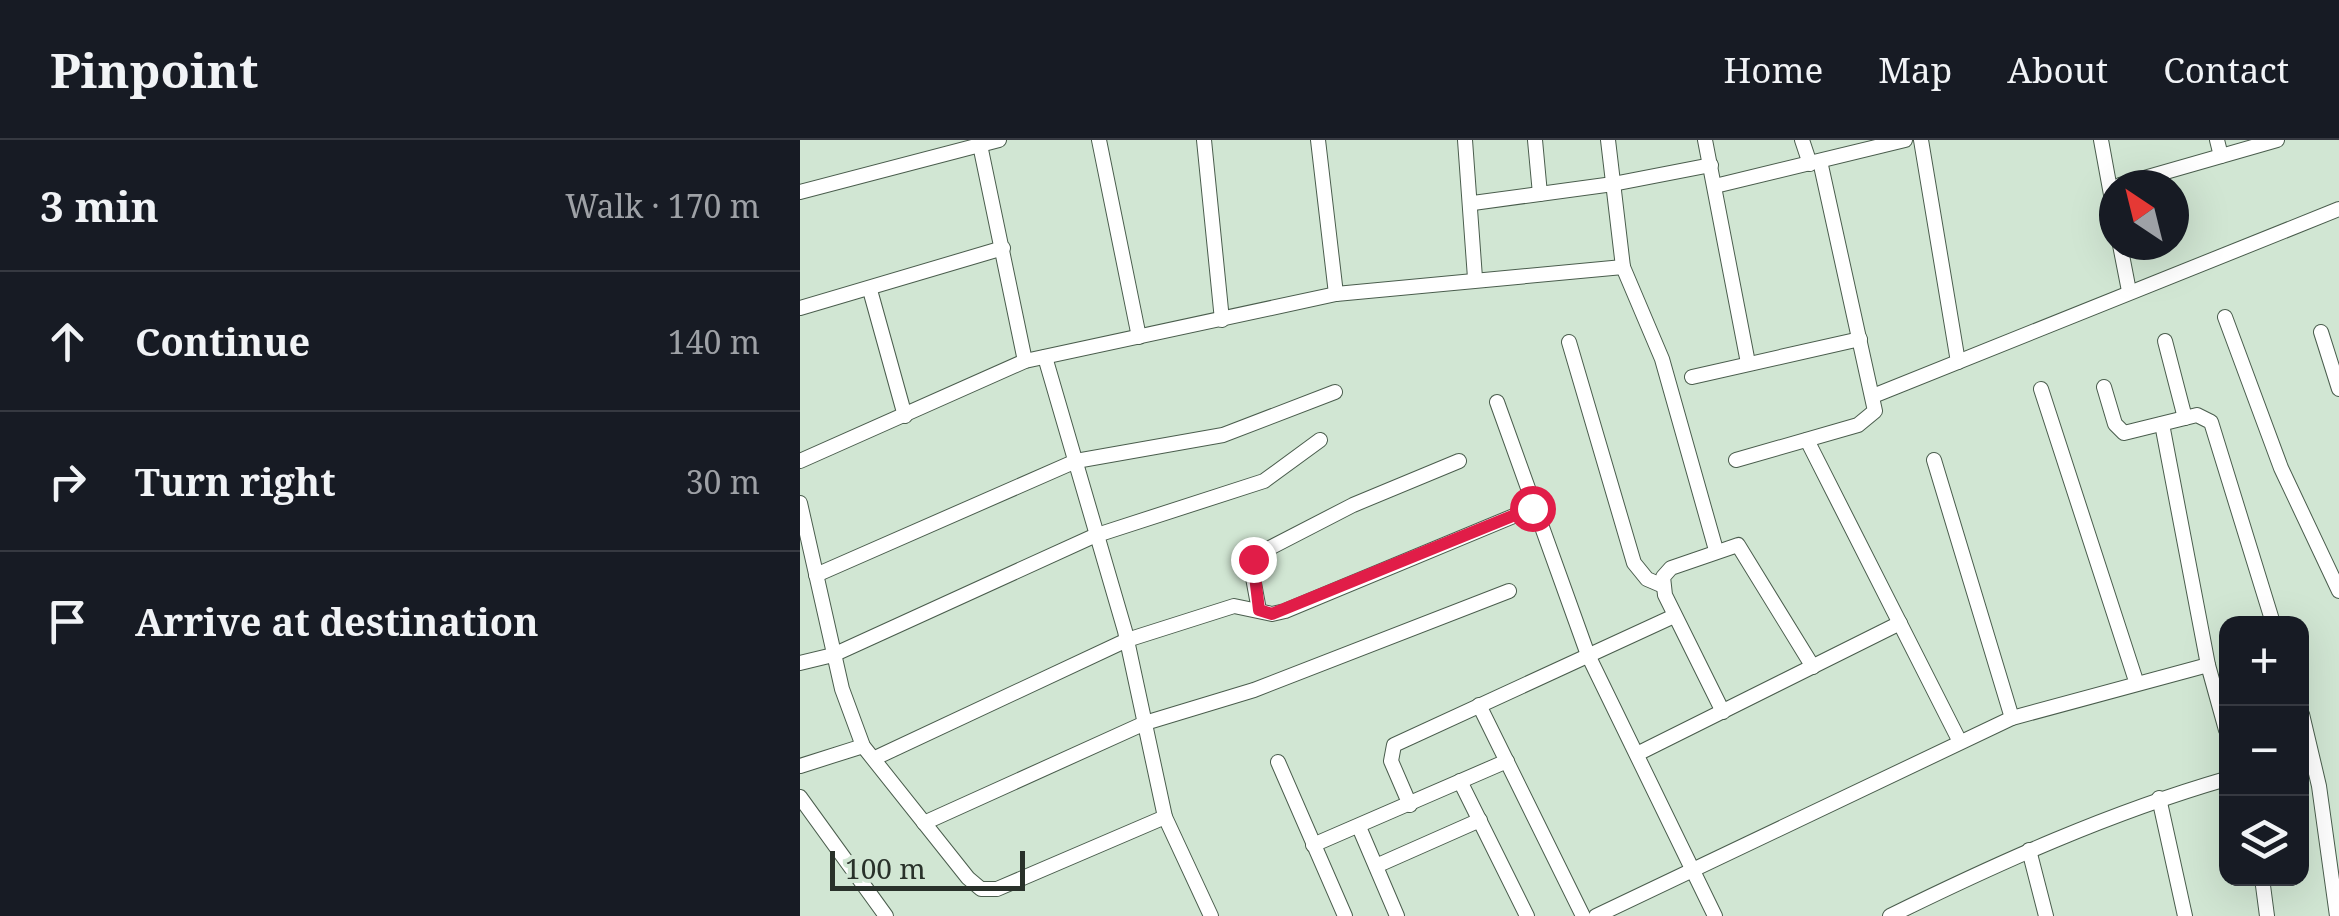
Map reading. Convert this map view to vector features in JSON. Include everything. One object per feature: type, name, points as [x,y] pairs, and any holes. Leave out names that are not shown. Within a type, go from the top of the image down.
[{"type":"street","points":[[800,192],[999,140]]},
{"type":"street","points":[[1098,140],[1139,338]]},
{"type":"street","points":[[1204,140],[1222,320]]},
{"type":"street","points":[[1318,140],[1336,294]]},
{"type":"street","points":[[1465,140],[1476,278]]},
{"type":"street","points":[[1535,140],[1540,194]]},
{"type":"street","points":[[1608,140],[1624,267],[1662,359],[1716,550]]},
{"type":"street","points":[[1706,140],[1748,363]]},
{"type":"street","points":[[1736,460],[1868,419],[1875,412],[1815,162],[1802,140]]},
{"type":"street","points":[[1715,186],[1906,140]]},
{"type":"street","points":[[1920,140],[1958,362]]},
{"type":"street","points":[[2101,140],[2110,170]]},
{"type":"street","points":[[2216,140],[2220,156]]},
{"type":"street","points":[[2173,170],[2277,140]]},
{"type":"street","points":[[980,142],[1025,361]]},
{"type":"street","points":[[1472,203],[1613,184],[1711,165]]},
{"type":"street","points":[[1874,396],[2128,290],[2339,209]]},
{"type":"street","points":[[800,308],[1003,248]]},
{"type":"street","points":[[2123,260],[2128,290]]},
{"type":"street","points":[[800,461],[1025,361],[1336,294],[1624,267]]},
{"type":"street","points":[[870,290],[905,416]]},
{"type":"street","points":[[2225,317],[2282,468],[2339,591]]},
{"type":"street","points":[[2321,332],[2339,389]]},
{"type":"street","points":[[1692,377],[1860,339]]},
{"type":"street","points":[[2166,341],[2185,418]]},
{"type":"street","points":[[1570,342],[1634,563],[1646,579],[1662,585]]},
{"type":"street","points":[[1046,357],[1094,536],[1127,640],[1165,817],[1210,916]]},
{"type":"street","points":[[2104,388],[2120,430],[2130,433],[2204,416],[2211,422],[2271,616]]},
{"type":"street","points":[[2041,389],[2136,681]]},
{"type":"street","points":[[816,575],[1076,461],[1223,435],[1335,392]]},
{"type":"street","points":[[1497,402],[1588,655],[1715,916]]},
{"type":"street","points":[[2162,424],[2219,706]]},
{"type":"street","points":[[800,663],[833,654],[1094,536],[1264,482],[1320,440]]},
{"type":"street","points":[[1807,440],[1959,740]]},
{"type":"street","points":[[1934,460],[2012,718]]},
{"type":"street","points":[[1259,610],[1251,567],[1260,552],[1353,505],[1460,461]]},
{"type":"street","points":[[800,503],[805,548],[816,575],[833,654],[864,746],[968,878],[981,889],[997,890],[1165,817]]},
{"type":"street","points":[[875,758],[1127,640],[1234,606],[1272,614],[1286,611],[1532,508]]},
{"type":"street","points":[[1722,712],[1672,617],[1662,585],[1671,568],[1738,545],[1746,551],[1813,667]]},
{"type":"street","points":[[924,823],[1145,723],[1254,690],[1509,590]]},
{"type":"street","points":[[1410,806],[1391,761],[1394,745],[1672,617]]},
{"type":"street","points":[[1637,754],[1900,623]]},
{"type":"street","points":[[1596,916],[2012,718],[2136,681],[2208,665]]},
{"type":"street","points":[[1479,705],[1583,916]]},
{"type":"street","points":[[800,766],[864,746]]},
{"type":"street","points":[[1314,845],[1507,761]]},
{"type":"street","points":[[1278,762],[1345,916]]},
{"type":"street","points":[[2309,772],[2337,916]]},
{"type":"street","points":[[1460,781],[1527,916]]},
{"type":"street","points":[[1890,916],[1922,909],[2029,850],[2159,798],[2219,781]]},
{"type":"street","points":[[800,797],[886,916]]},
{"type":"street","points":[[2159,798],[2185,916]]},
{"type":"street","points":[[1376,866],[1480,820]]},
{"type":"street","points":[[1359,827],[1397,916]]},
{"type":"street","points":[[2029,850],[2046,916]]},
{"type":"street","points":[[2263,886],[2267,916]]},
{"type":"route","points":[[1253,559],[1259,610],[1272,614],[1532,508]]}]
